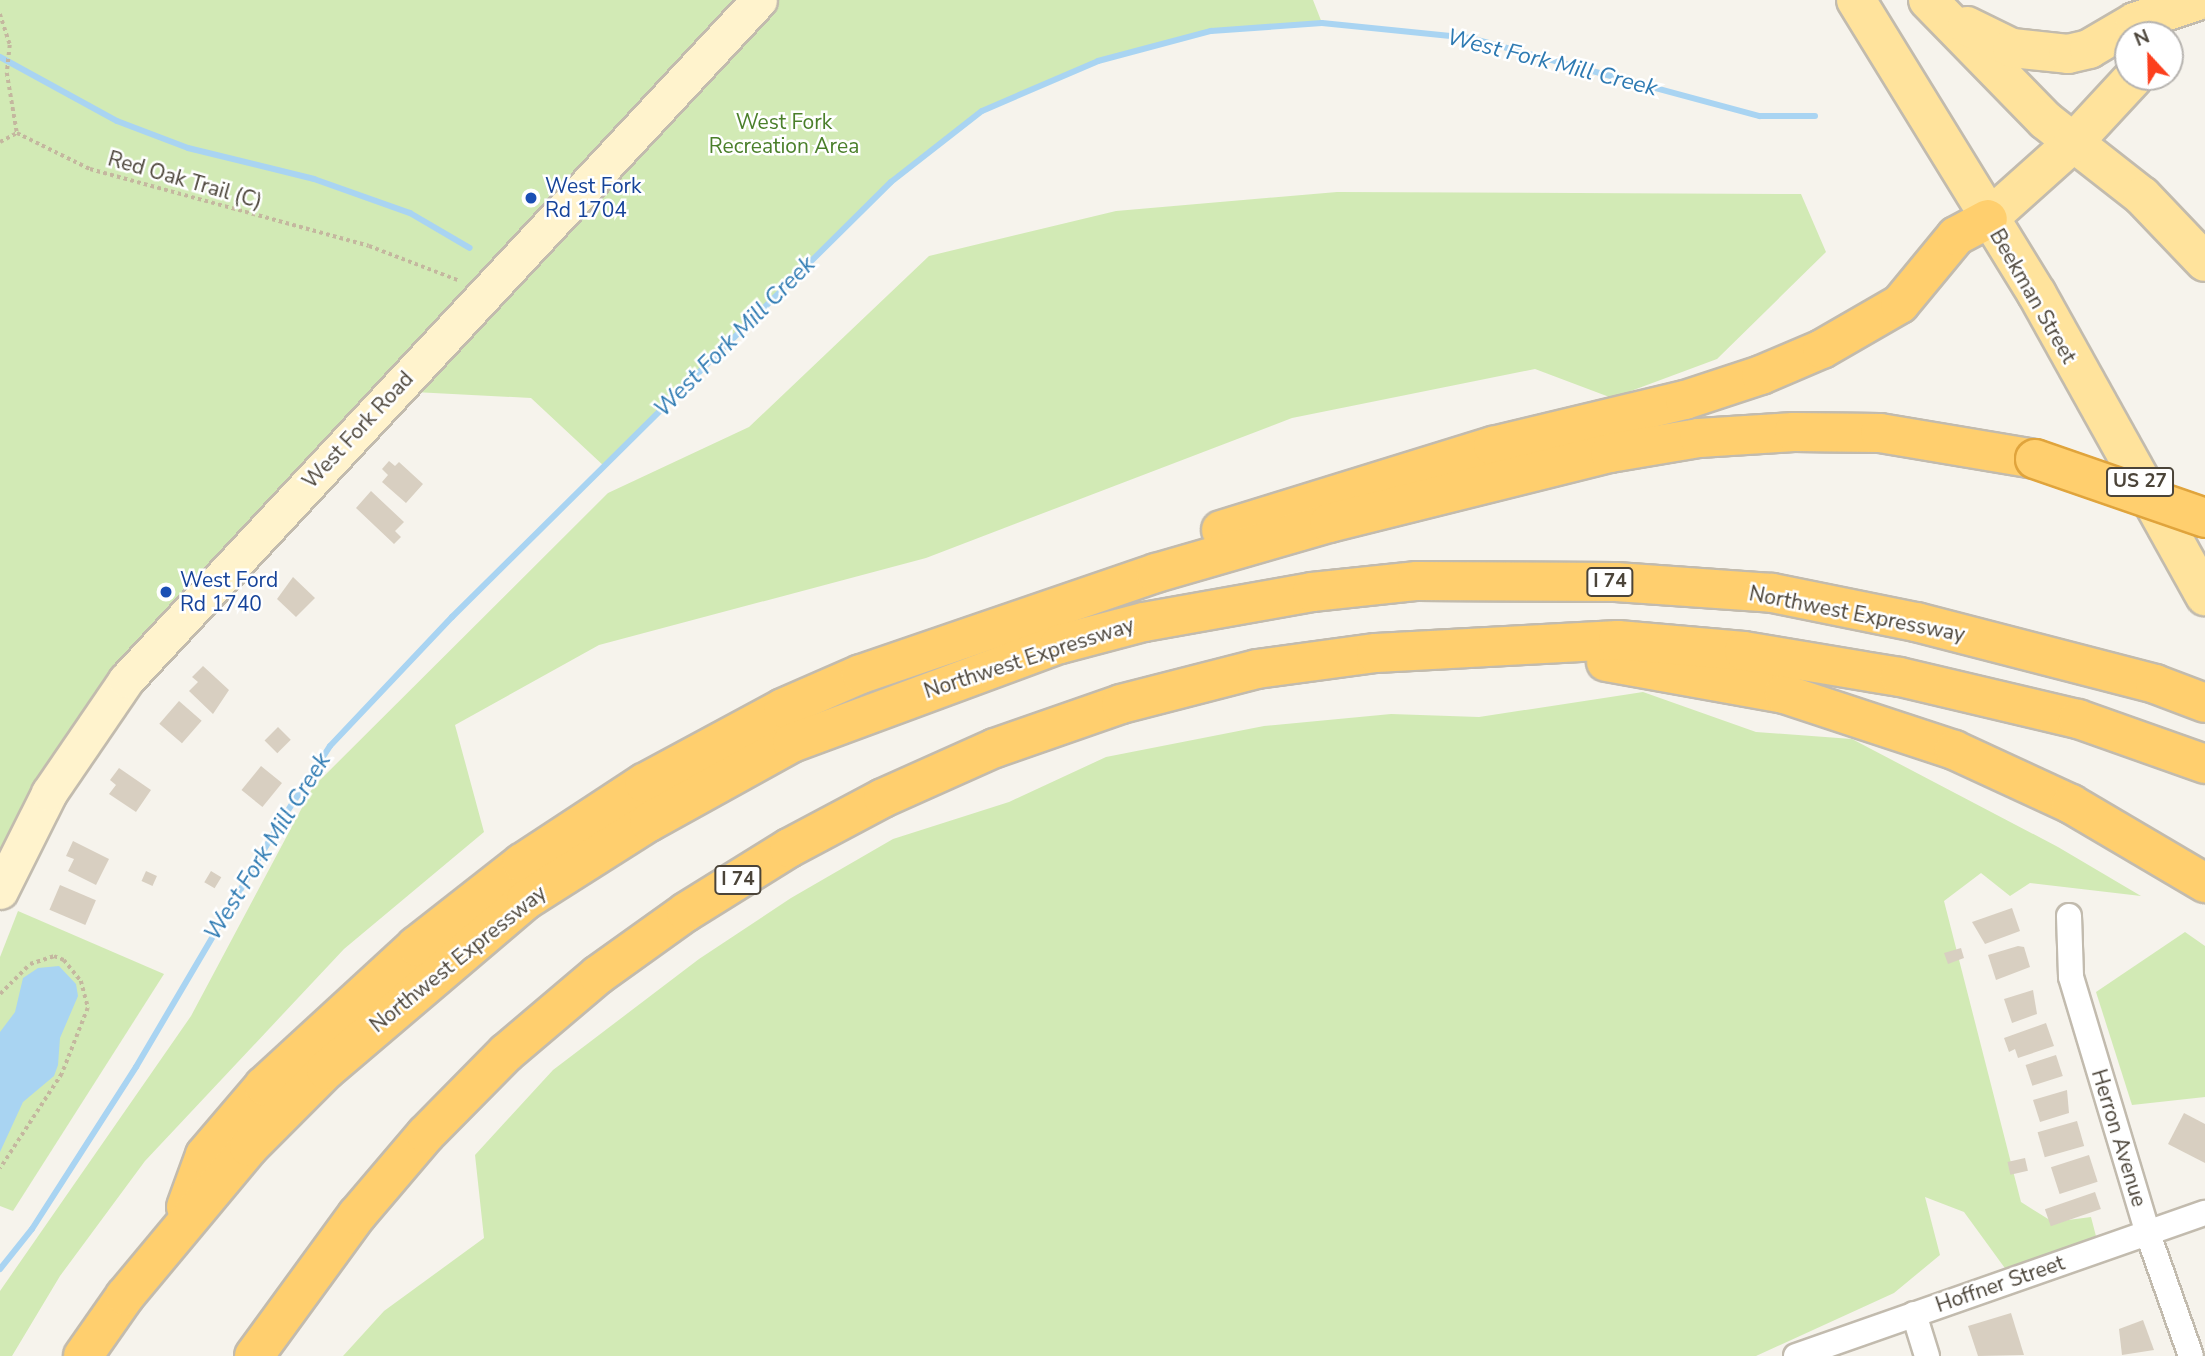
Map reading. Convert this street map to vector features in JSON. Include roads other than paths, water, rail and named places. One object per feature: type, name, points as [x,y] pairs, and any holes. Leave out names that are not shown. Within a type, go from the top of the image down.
[{"type":"highway","points":[[1047,609],[1098,579],[1271,512],[1493,446],[1685,400],[1761,375],[1822,349],[1900,304],[1956,236],[1988,219]]},
{"type":"highway","points":[[175,1235],[205,1155],[264,1086],[372,981],[522,863],[643,783],[783,708],[861,674],[1047,609],[1329,523],[1610,453],[1686,440],[1794,432],[1880,433],[2035,459],[2205,518]]},
{"type":"highway","name":"Northwest Expressway","points":[[83,1356],[175,1235],[250,1147],[326,1070],[460,953],[586,859],[792,743],[880,707],[1060,644],[1144,622],[1312,592],[1417,582],[1616,582],[1772,593],[1916,622],[2155,684],[2205,703]]},
{"type":"highway","name":"I 74","points":[[254,1356],[357,1215],[444,1116],[506,1053],[598,975],[698,905],[789,848],[883,798],[995,748],[1121,704],[1257,669],[1377,653],[1618,640],[1744,651],[1899,677],[2078,719],[2204,763]]},
{"type":"highway","points":[[1377,653],[1559,657],[1620,663],[1784,694],[1954,750],[2071,804],[2205,883]]},
{"type":"main road","name":"Beekman Street","points":[[1856,0],[2036,294],[2205,596]]},
{"type":"main road","points":[[1932,4],[2012,48],[2068,54],[2109,40],[2135,22],[2197,0]]},
{"type":"main road","points":[[2180,21],[2197,0]]},
{"type":"main road","points":[[1932,4],[2073,144],[2141,196],[2205,262]]},
{"type":"main road","points":[[1988,219],[2073,144],[2121,91]]},
{"type":"street","name":"West Fork Road","points":[[0,891],[49,793],[125,680],[759,0]]},
{"type":"street","name":"Herron Avenue","points":[[2069,916],[2071,977],[2148,1234],[2191,1356]]},
{"type":"street","name":"Hoffner Street","points":[[1796,1356],[2205,1213]]},
{"type":"street","points":[[1914,1314],[1927,1356]]},
{"type":"water","points":[[59,966],[76,984],[78,996],[60,1038],[58,1065],[54,1076],[23,1102],[0,1152],[0,1032],[15,1012],[23,978],[38,968]]},
{"type":"waterway","name":"West Fork Mill Creek","points":[[0,1269],[32,1229],[136,1067],[279,824],[330,746],[452,617],[891,182],[982,111],[1098,61],[1211,31],[1322,23],[1470,38],[1760,116],[1815,116]]},
{"type":"waterway","points":[[0,57],[117,121],[188,148],[314,179],[410,213],[470,248]]},
{"type":"place","name":"West Fork Rd 1704","points":[[531,198]]},
{"type":"place","name":"West Ford Rd 1740","points":[[166,592]]},
{"type":"park label","name":"West Fork Recreation Area","points":[[784,134]]}]
